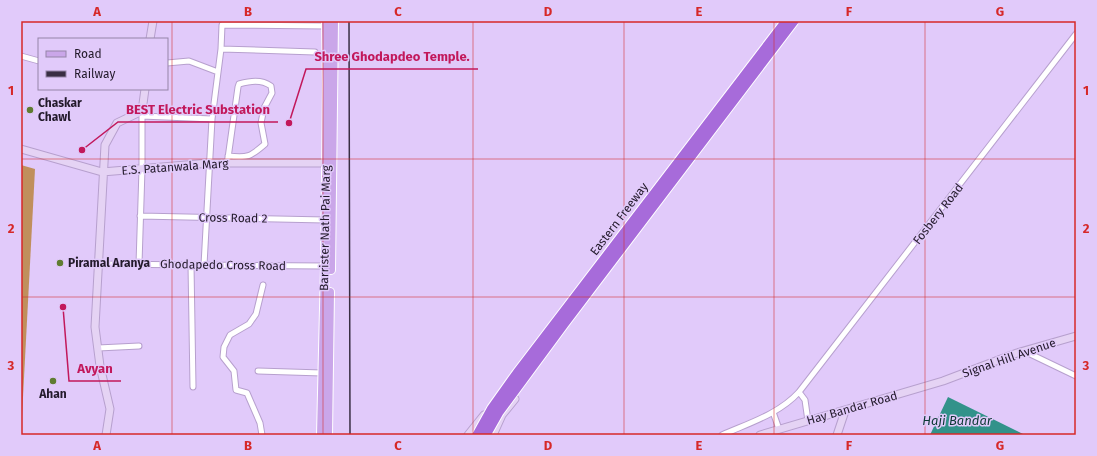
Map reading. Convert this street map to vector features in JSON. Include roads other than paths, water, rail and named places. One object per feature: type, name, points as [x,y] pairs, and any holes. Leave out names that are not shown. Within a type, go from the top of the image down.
[{"type":"highway","name":"Eastern Freeway","points":[[477,435],[492,408],[517,373],[784,21]]},
{"type":"highway","name":"Eastern Freeway","points":[[486,435],[499,412],[564,324],[793,25]]},
{"type":"main road","name":"Barrister Nath Pai Marg","points":[[328,435],[330,24]]},
{"type":"main road","name":"Barrister Nath Pai Marg","points":[[321,435],[325,266],[328,249],[325,220],[329,163]]},
{"type":"street","points":[[150,38],[153,21]]},
{"type":"street","points":[[468,435],[478,424],[489,405],[546,328],[784,21],[793,25]]},
{"type":"street","points":[[478,424],[491,435],[502,415],[565,329],[793,25],[798,21]]},
{"type":"street","points":[[204,265],[212,119],[221,49],[222,25],[330,24]]},
{"type":"street","name":"Fosbery Road","points":[[722,435],[773,412],[791,401],[799,392],[1076,34]]},
{"type":"street","points":[[221,49],[315,52]]},
{"type":"street","points":[[21,56],[38,62]]},
{"type":"street","points":[[168,62],[190,61],[218,72]]},
{"type":"street","points":[[250,81],[265,82],[271,86],[272,93],[264,108],[260,123],[265,144],[252,156],[228,159],[239,84],[250,81]]},
{"type":"street","points":[[139,264],[143,90]]},
{"type":"street","points":[[106,435],[110,409],[95,327],[102,172],[105,146],[117,123],[142,113],[212,119]]},
{"type":"street","name":"E.S. Patanwala Marg","points":[[21,149],[102,172],[210,163],[228,159],[329,163]]},
{"type":"street","name":"Cross Road 2","points":[[140,216],[325,220]]},
{"type":"street","name":"Ghodapedo Cross Road","points":[[97,264],[325,266]]},
{"type":"street","points":[[191,264],[194,387]]},
{"type":"street","points":[[262,435],[260,423],[247,393],[236,390],[234,371],[223,356],[224,347],[230,335],[250,324],[256,314],[263,285]]},
{"type":"street","name":"Signal Hill Avenue","points":[[943,380],[1024,351],[1076,336]]},
{"type":"street","points":[[98,348],[139,346]]},
{"type":"street","points":[[1024,351],[1076,376]]},
{"type":"street","points":[[258,371],[322,372]]},
{"type":"street","name":"Hay Bandar Road","points":[[760,435],[845,411],[943,380]]},
{"type":"street","points":[[799,392],[805,400],[808,421]]},
{"type":"street","points":[[837,435],[845,411]]},
{"type":"street","points":[[773,412],[779,429]]},
{"type":"street","points":[[477,435],[478,424]]},
{"type":"water","name":"Haji Bandar","points":[[948,397],[1025,435],[930,435]]},
{"type":"railway","points":[[349,21],[350,435]]},
{"type":"place","name":"Chaskar Chawl","points":[[30,110]]},
{"type":"place","name":"Shree Ghodapdeo Temple.","points":[[289,123]]},
{"type":"place","name":"BEST Electric Substation","points":[[82,150]]},
{"type":"place","name":"Piramal Aranya","points":[[60,263]]},
{"type":"place","name":"Avyan","points":[[63,307]]},
{"type":"place","name":"Ahan","points":[[53,381]]}]
